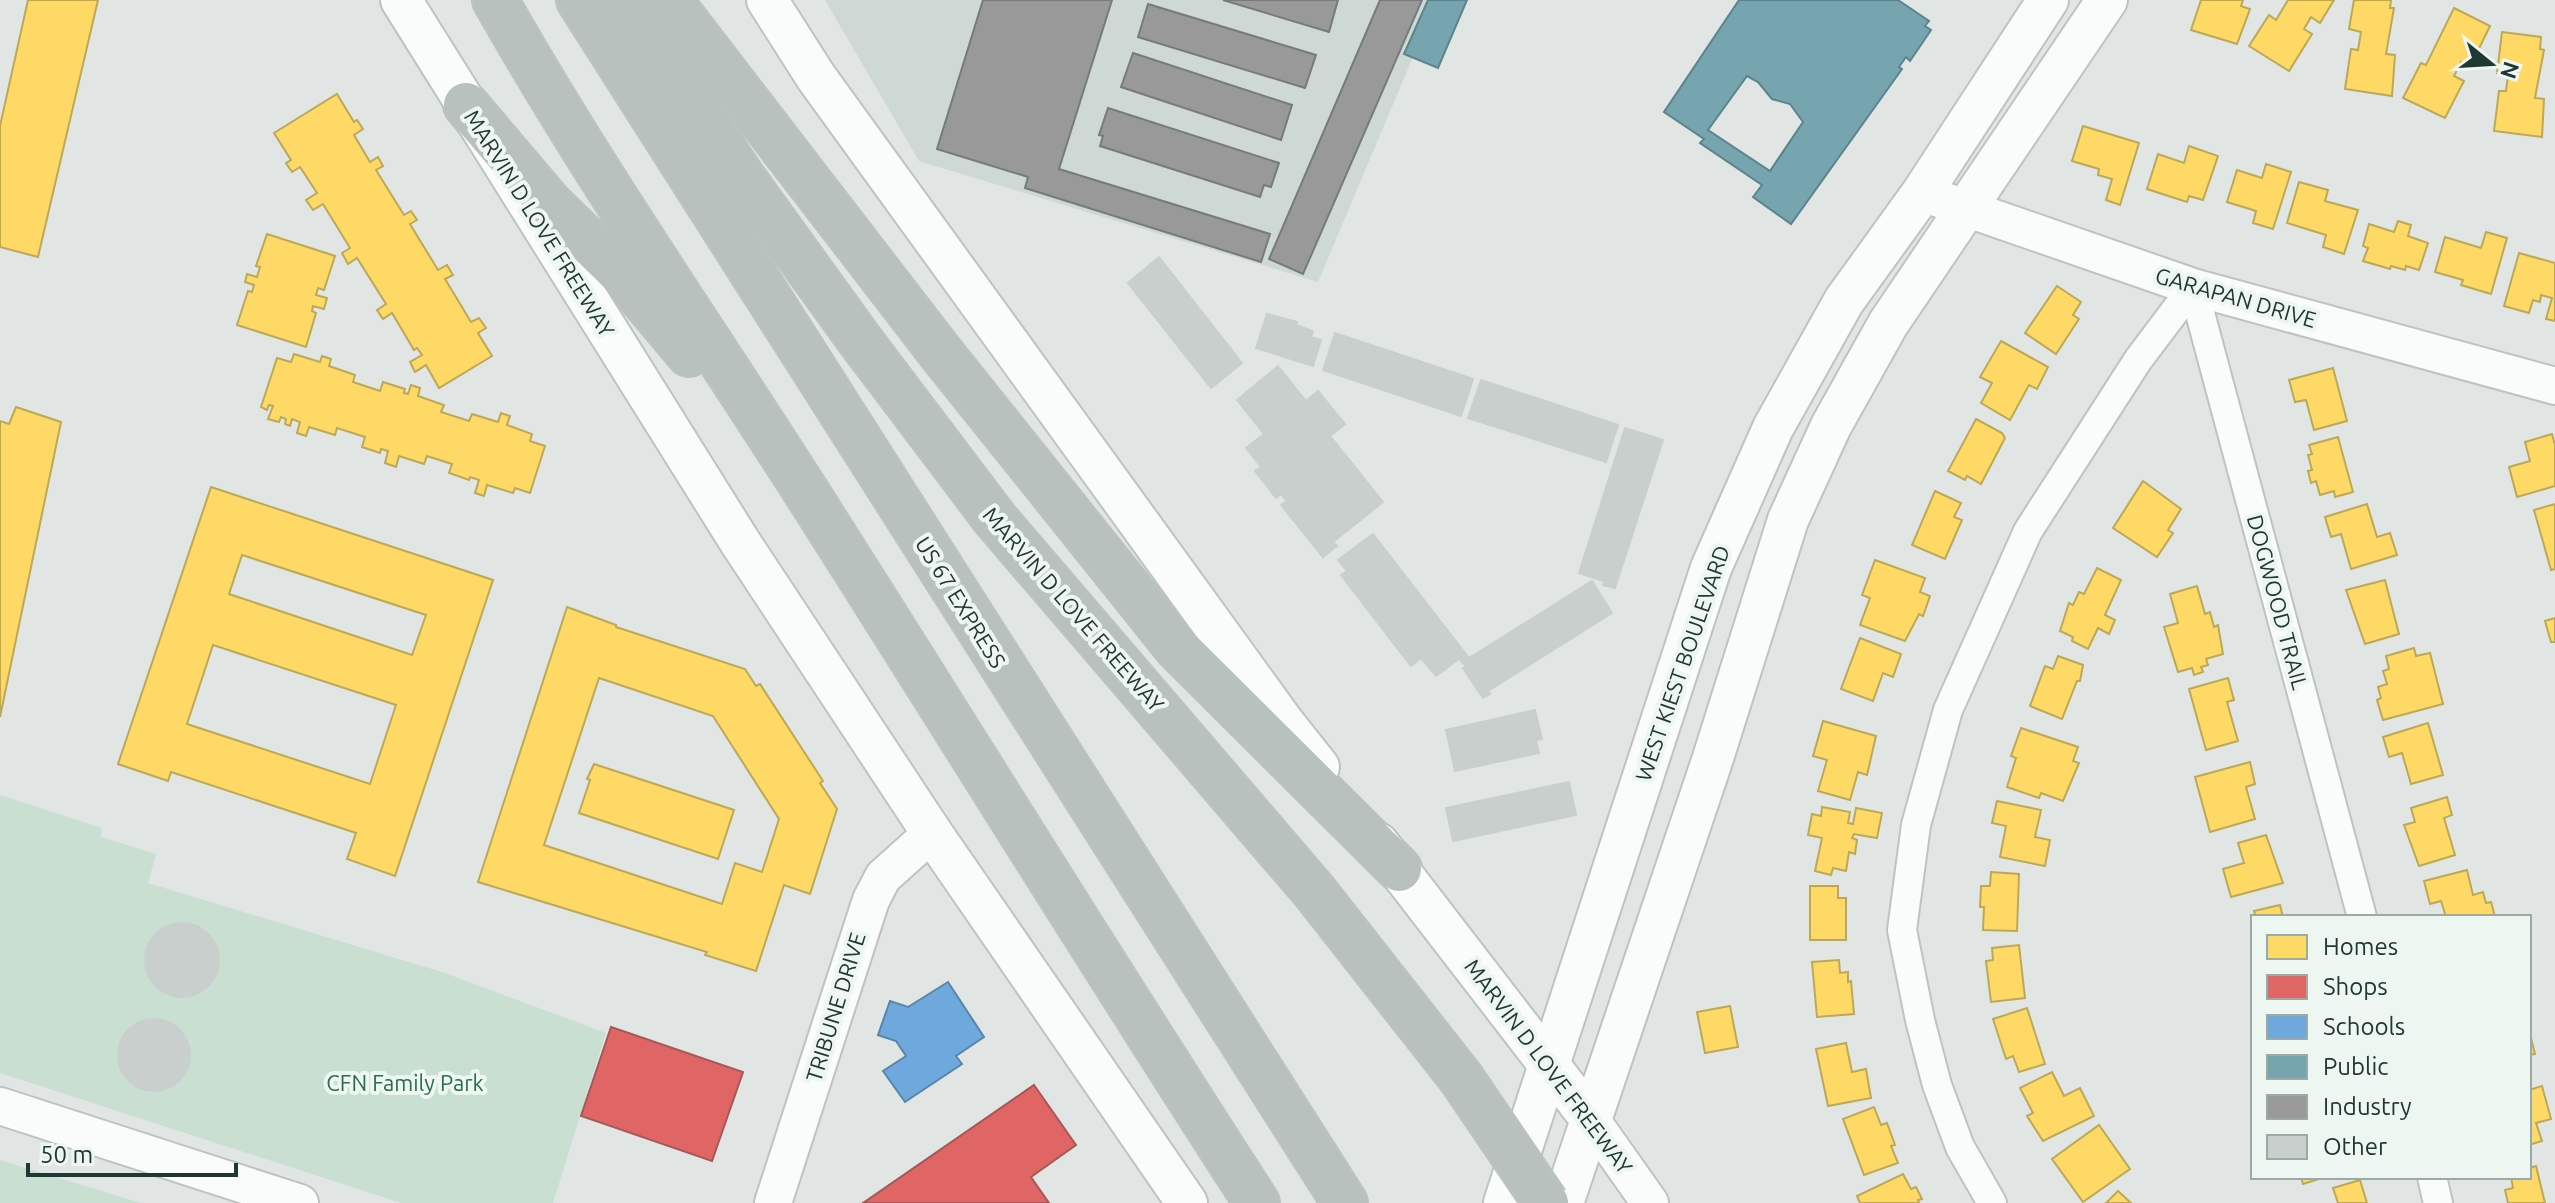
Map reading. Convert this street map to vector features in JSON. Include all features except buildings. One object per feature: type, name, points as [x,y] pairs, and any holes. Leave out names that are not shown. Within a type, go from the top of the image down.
[{"type":"highway","points":[[495,0],[552,102],[785,459],[1125,1000],[1257,1203]]},
{"type":"highway","name":"US 67 EXPRESS","points":[[579,0],[1345,1203]]},
{"type":"highway","name":"MARVIN D LOVE FREEWAY","points":[[624,0],[742,177],[995,519],[1314,891],[1461,1078],[1546,1203]]},
{"type":"highway","points":[[669,0],[940,352],[1177,648],[1399,869]]},
{"type":"highway","points":[[466,105],[550,204],[620,272],[742,416],[785,459]]},
{"type":"main road","name":"MARVIN D LOVE FREEWAY","points":[[401,0],[740,542],[932,833],[1187,1203]]},
{"type":"main road","name":"MARVIN D LOVE FREEWAY","points":[[767,0],[816,77],[1284,723],[1590,1118]]},
{"type":"main road","name":"WEST KIEST BOULEVARD","points":[[1504,1203],[1711,568],[1773,428],[1844,301],[1922,193],[2048,0]]},
{"type":"main road","points":[[1563,1203],[1713,758],[1788,520],[1831,426],[1888,324],[2107,0]]},
{"type":"main road","points":[[1844,301],[1888,324]]},
{"type":"main road","points":[[1656,739],[1713,758]]},
{"type":"street","name":"GARAPAN DRIVE","points":[[1922,193],[2193,287],[2555,386]]},
{"type":"street","name":"DOGWOOD TRAIL","points":[[2193,287],[2361,915]]},
{"type":"street","points":[[1992,1203],[1960,1147],[1937,1085],[1920,1020],[1902,930],[1916,825],[1948,710],[2028,531],[2138,360],[2193,287]]},
{"type":"street","name":"TRIBUNE DRIVE","points":[[773,1203],[871,900],[883,877],[932,833]]},
{"type":"street","points":[[0,1106],[300,1203]]},
{"type":"street","name":"MARVIN D LOVE FREEWAY","points":[[1590,1118],[1650,1203]]},
{"type":"street","points":[[2432,1179],[2438,1203]]},
{"type":"shaded area","points":[[825,0],[1437,0],[1318,282],[919,161]]},
{"type":"green space","name":"CFN Family Park","points":[[0,795],[102,828],[101,837],[156,854],[148,883],[445,973],[606,1033],[553,1203],[401,1203],[0,1073]]},
{"type":"green space","points":[[0,1160],[141,1203],[0,1203]]}]
